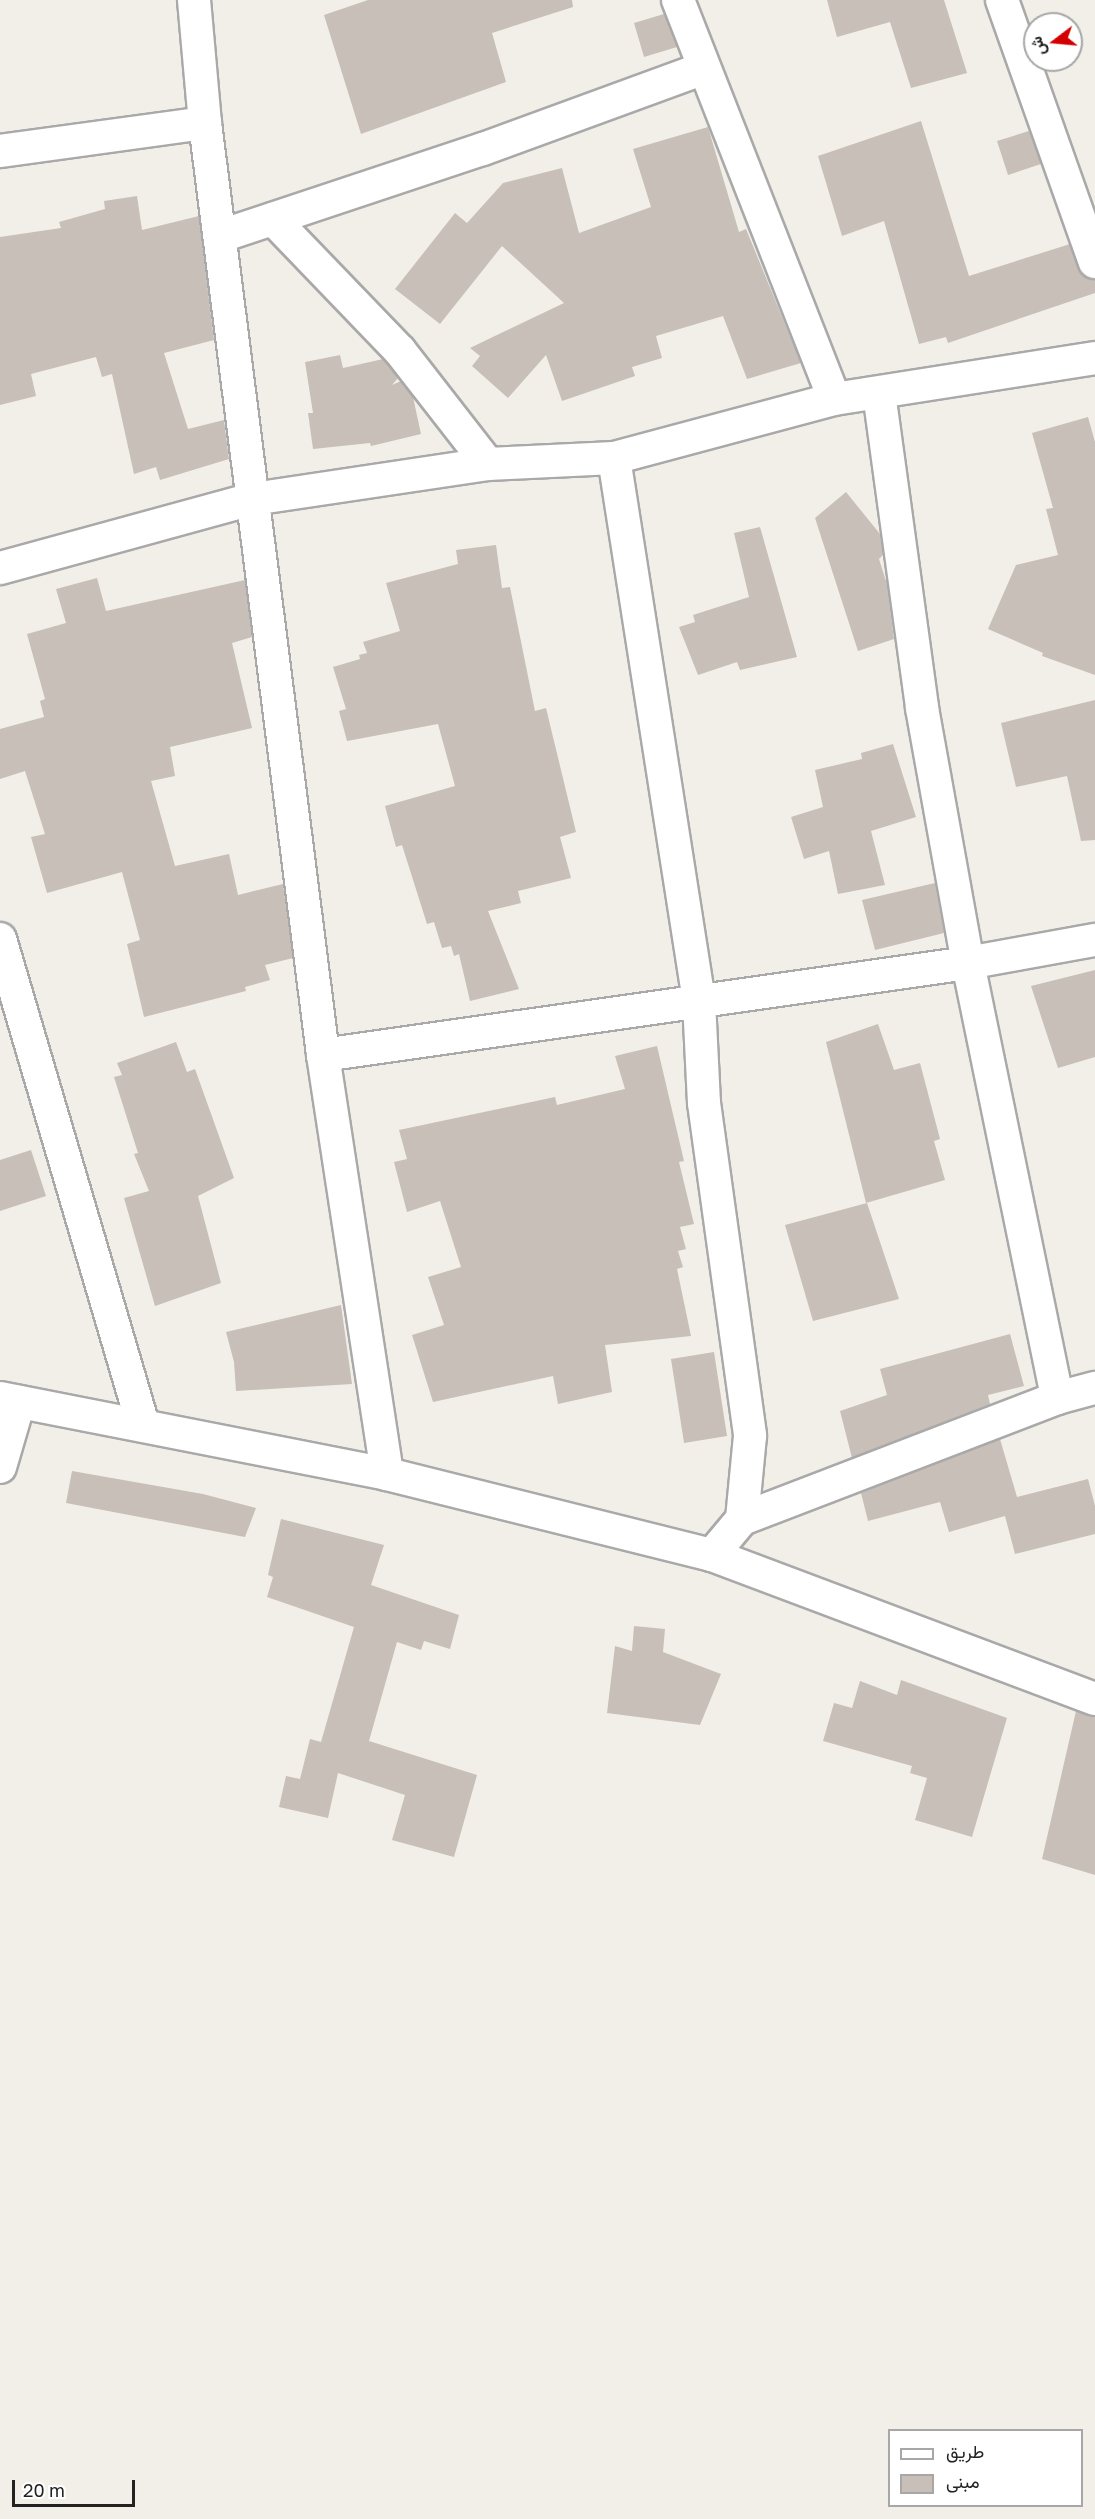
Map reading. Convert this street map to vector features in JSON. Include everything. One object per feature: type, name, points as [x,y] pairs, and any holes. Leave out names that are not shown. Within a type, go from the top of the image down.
[{"type":"street","points":[[194,0],[205,123],[323,1055],[387,1474]]},
{"type":"street","points":[[678,0],[834,399]]},
{"type":"street","points":[[1002,0],[1095,262]]},
{"type":"street","points":[[221,236],[483,149],[704,68]]},
{"type":"street","points":[[0,150],[205,123]]},
{"type":"street","points":[[273,219],[400,351],[488,464]]},
{"type":"street","points":[[0,568],[253,499],[488,464],[614,458],[834,399],[1095,358]]},
{"type":"street","points":[[879,393],[922,708],[968,963],[1057,1398]]},
{"type":"street","points":[[614,458],[699,1001],[704,1103],[750,1436],[742,1519]]},
{"type":"street","points":[[0,939],[143,1425]]},
{"type":"street","points":[[323,1055],[968,963],[1095,940]]},
{"type":"street","points":[[712,1555],[742,1519],[1057,1398],[1095,1388]]},
{"type":"street","points":[[0,1467],[10,1400],[387,1474],[712,1555],[1095,1699]]},
{"type":"building","points":[[368,0],[572,0],[573,7],[492,33],[506,82],[361,134],[324,15]]},
{"type":"building","points":[[827,0],[944,0],[967,73],[911,88],[890,22],[837,37]]},
{"type":"building","points":[[664,14],[677,47],[644,57],[634,23]]},
{"type":"building","points":[[921,121],[969,276],[1070,244],[1083,275],[1095,280],[1095,293],[948,343],[946,337],[919,344],[884,221],[842,236],[818,156]]},
{"type":"building","points":[[708,127],[739,232],[746,229],[801,363],[747,379],[723,316],[656,336],[662,358],[632,367],[635,376],[562,401],[546,355],[508,398],[472,366],[480,356],[470,348],[564,303],[502,246],[440,324],[395,289],[455,213],[467,223],[503,183],[562,168],[579,233],[651,207],[633,149]]},
{"type":"building","points":[[1029,131],[1041,164],[1008,175],[997,141]]},
{"type":"building","points":[[137,196],[142,230],[199,216],[214,340],[164,353],[188,429],[224,420],[229,459],[160,480],[156,467],[134,474],[112,374],[102,377],[96,357],[31,374],[36,396],[0,405],[0,237],[61,228],[59,222],[105,209],[104,201]]},
{"type":"building","points":[[340,355],[343,368],[383,359],[398,378],[392,385],[401,381],[413,397],[421,434],[371,446],[370,443],[313,449],[308,413],[313,413],[305,362]]},
{"type":"building","points":[[1088,417],[1095,442],[1095,675],[1042,656],[1043,653],[988,629],[1016,565],[1058,555],[1046,509],[1053,508],[1032,433]]},
{"type":"building","points":[[846,492],[880,534],[883,555],[879,559],[887,584],[894,639],[858,651],[815,518]]},
{"type":"building","points":[[760,527],[797,657],[740,670],[737,662],[698,675],[679,627],[695,622],[693,615],[749,597],[734,533]]},
{"type":"building","points":[[496,545],[502,588],[510,587],[535,711],[546,708],[576,832],[560,837],[571,878],[518,891],[521,903],[488,911],[519,989],[470,1001],[459,954],[454,956],[451,946],[442,948],[434,922],[427,924],[402,845],[396,847],[385,806],[455,786],[438,724],[347,741],[339,711],[346,709],[333,667],[360,659],[359,655],[367,653],[363,642],[400,631],[386,583],[458,564],[456,550]]},
{"type":"building","points":[[97,578],[106,611],[245,580],[252,637],[232,643],[252,728],[170,747],[175,776],[151,781],[175,866],[229,854],[238,895],[283,884],[293,958],[265,965],[270,980],[245,987],[246,991],[144,1017],[127,944],[140,940],[122,872],[47,893],[31,837],[45,834],[25,771],[0,779],[0,729],[44,717],[40,701],[45,699],[27,634],[66,623],[56,589]]},
{"type":"building","points":[[1095,700],[1095,840],[1081,841],[1067,776],[1016,787],[1001,723]]},
{"type":"building","points":[[893,744],[916,817],[871,831],[885,885],[838,894],[829,851],[804,859],[791,817],[823,807],[815,770],[862,759],[861,753]]},
{"type":"building","points":[[935,883],[944,933],[875,950],[862,900]]},
{"type":"building","points":[[1095,970],[1095,1057],[1058,1068],[1031,986]]},
{"type":"building","points":[[878,1024],[894,1070],[920,1063],[940,1139],[934,1141],[945,1180],[866,1203],[826,1042]]},
{"type":"building","points":[[176,1042],[187,1072],[195,1069],[234,1178],[198,1196],[221,1283],[155,1306],[124,1198],[149,1191],[134,1154],[138,1153],[114,1077],[122,1075],[117,1063]]},
{"type":"building","points":[[657,1046],[684,1161],[679,1162],[694,1224],[680,1227],[686,1249],[678,1251],[683,1267],[677,1269],[691,1336],[605,1345],[612,1392],[558,1404],[553,1376],[433,1402],[412,1335],[444,1325],[428,1277],[461,1267],[440,1201],[407,1212],[394,1162],[407,1159],[399,1130],[555,1097],[557,1105],[625,1089],[615,1056]]},
{"type":"building","points":[[31,1150],[46,1196],[0,1211],[0,1160]]},
{"type":"building","points":[[867,1203],[899,1299],[813,1321],[785,1225]]},
{"type":"building","points":[[341,1305],[352,1384],[236,1391],[234,1362],[226,1332]]},
{"type":"building","points":[[1010,1334],[1024,1386],[988,1395],[990,1404],[852,1458],[840,1411],[887,1395],[880,1369]]},
{"type":"building","points":[[714,1352],[727,1436],[684,1443],[671,1359]]},
{"type":"building","points":[[1000,1439],[1017,1497],[1088,1479],[1095,1506],[1095,1534],[1015,1554],[1005,1516],[949,1532],[940,1502],[868,1521],[861,1493]]},
{"type":"building","points":[[72,1471],[203,1494],[256,1508],[245,1537],[66,1503]]},
{"type":"building","points":[[281,1519],[384,1545],[371,1585],[459,1615],[450,1649],[424,1641],[421,1650],[397,1642],[369,1741],[477,1775],[454,1857],[392,1840],[405,1795],[338,1773],[328,1818],[279,1807],[286,1776],[300,1779],[310,1739],[321,1742],[354,1627],[267,1597],[273,1577],[268,1575]]},
{"type":"building","points":[[634,1626],[665,1629],[663,1652],[721,1674],[700,1725],[607,1713],[615,1646],[632,1651]]},
{"type":"building","points":[[901,1680],[1007,1718],[972,1837],[915,1820],[927,1778],[910,1773],[912,1766],[823,1741],[834,1703],[852,1708],[860,1681],[897,1695]]},
{"type":"building","points":[[1076,1711],[1095,1717],[1095,1875],[1042,1859]]}]
